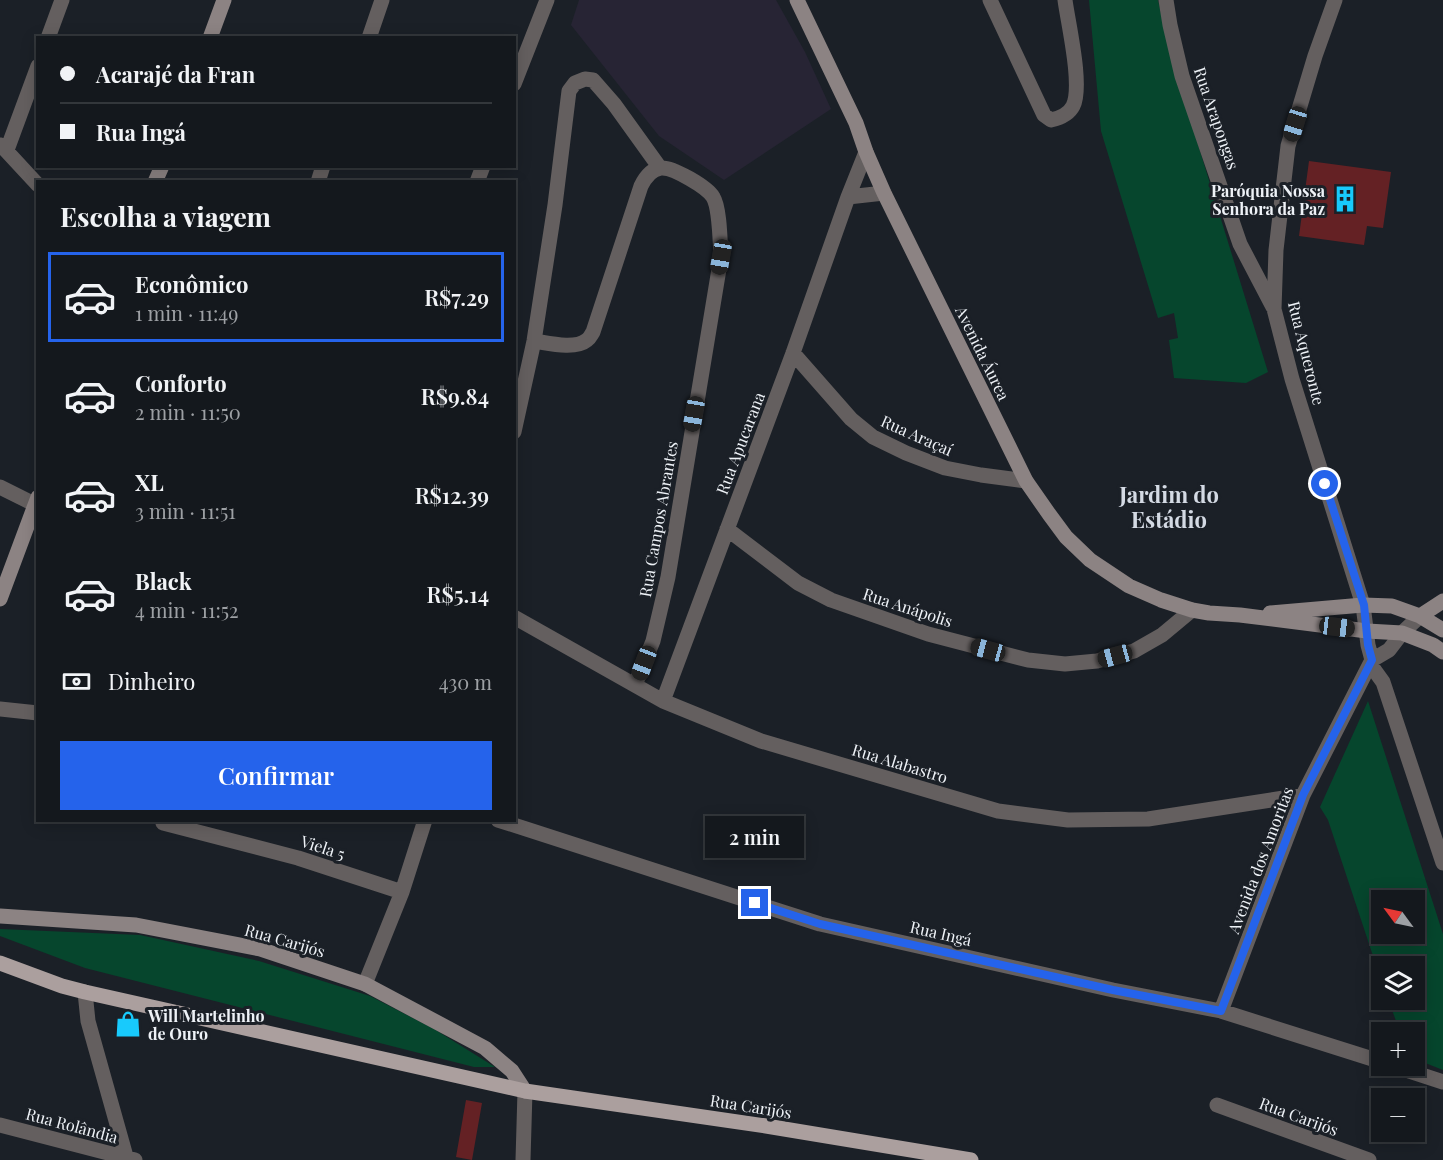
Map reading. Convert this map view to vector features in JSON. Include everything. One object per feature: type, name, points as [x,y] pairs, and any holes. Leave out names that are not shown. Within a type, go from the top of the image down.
[{"type":"main road","name":"Rua Carijós","points":[[0,963],[85,992],[525,1091],[766,1126],[971,1160]]},
{"type":"street","points":[[49,36],[62,0]]},
{"type":"street","points":[[211,36],[224,0]]},
{"type":"street","points":[[370,36],[382,0]]},
{"type":"street","points":[[516,79],[547,0]]},
{"type":"street","name":"Avenida Áurea","points":[[797,0],[856,123],[884,193],[1026,481],[1066,537],[1090,560],[1129,586],[1192,610],[1366,631],[1402,633],[1433,645],[1443,652]]},
{"type":"street","points":[[990,0],[1044,115],[1050,120],[1067,113],[1073,106],[1077,95],[1078,81],[1065,0]]},
{"type":"street","name":"Rua Arapongas","points":[[1166,0],[1182,76],[1240,244],[1274,309]]},
{"type":"street","name":"Rua Aqueronte","points":[[1335,0],[1315,56],[1288,146],[1276,250],[1274,309],[1292,379],[1364,605]]},
{"type":"street","points":[[36,71],[4,147],[36,183]]},
{"type":"street","points":[[516,423],[534,341],[555,205],[569,92],[574,83],[585,79],[592,81],[614,104],[660,168],[651,172],[641,186],[593,332],[587,340],[579,344],[534,341]]},
{"type":"street","name":"Rua Apucarana","points":[[663,701],[866,152]]},
{"type":"street","name":"Rua Campos Abrantes","points":[[635,685],[652,641],[668,577],[721,257],[717,207],[714,197],[689,178],[660,168]]},
{"type":"street","points":[[848,197],[884,193]]},
{"type":"street","name":"Rua Araçaí","points":[[793,352],[851,419],[873,437],[945,468],[1026,481]]},
{"type":"street","points":[[0,487],[36,503],[0,599]]},
{"type":"street","name":"Rua Anápolis","points":[[727,529],[798,583],[831,600],[928,634],[1028,660],[1065,664],[1097,661],[1134,651],[1162,635],[1192,610]]},
{"type":"street","name":"Avenida dos Amoritas","points":[[1221,1011],[1303,795],[1371,662],[1389,650],[1402,633],[1420,616],[1443,601]]},
{"type":"street","points":[[1364,605],[1371,662],[1383,682],[1443,864]]},
{"type":"street","name":"Avenida Áurea","points":[[1240,615],[1364,605],[1392,606],[1420,616],[1443,630]]},
{"type":"street","name":"Rua Alabastro","points":[[516,618],[663,701],[761,741],[998,811],[1068,820],[1148,819],[1303,795]]},
{"type":"street","points":[[0,709],[36,713]]},
{"type":"street","points":[[365,984],[402,892],[424,822]]},
{"type":"street","name":"Rua Ingá","points":[[504,822],[820,924],[1113,990],[1221,1011],[1371,1059]]},
{"type":"street","name":"Viela 5","points":[[163,823],[298,858],[402,892]]},
{"type":"street","name":"Rua Carijós","points":[[0,916],[136,925],[260,949],[365,984],[485,1048],[512,1071],[525,1091]]},
{"type":"street","points":[[85,992],[88,1021],[130,1159]]},
{"type":"street","points":[[1425,1076],[1443,1082]]},
{"type":"street","points":[[523,1160],[525,1091]]},
{"type":"street","name":"Rua Carijós","points":[[1217,1105],[1369,1160]]},
{"type":"street","name":"Rua Rolândia","points":[[0,1125],[130,1159]]},
{"type":"shaded area","points":[[579,0],[776,0],[805,52],[831,109],[724,180],[659,136],[571,25]]},
{"type":"green space","points":[[1089,0],[1158,0],[1172,60],[1268,372],[1246,383],[1174,378],[1169,340],[1178,338],[1174,313],[1158,318],[1101,131]]},
{"type":"green space","points":[[1368,701],[1443,934],[1443,1070],[1425,1063],[1425,1022],[1396,1022],[1392,1010],[1425,1010],[1425,956],[1373,956],[1328,820],[1320,807]]},
{"type":"green space","points":[[0,929],[140,935],[259,961],[370,996],[434,1029],[495,1067],[474,1067],[85,968],[0,936]]},
{"type":"building","name":"Paróquia Nossa Senhora da Paz","points":[[1309,161],[1391,172],[1383,228],[1367,226],[1364,245],[1299,236]]},
{"type":"building","points":[[466,1100],[482,1103],[472,1160],[456,1157]]},
{"type":"place","name":"Paróquia Nossa Senhora da Paz","points":[[1345,199]]},
{"type":"place","name":"Will Martelinho de Ouro","points":[[128,1024]]},
{"type":"district","name":"Jardim do Estádio","points":[[1169,506]]},
{"type":"route","points":[[755,903],[820,924],[1113,990],[1221,1011],[1303,795],[1372,660],[1364,605],[1325,484]]}]
